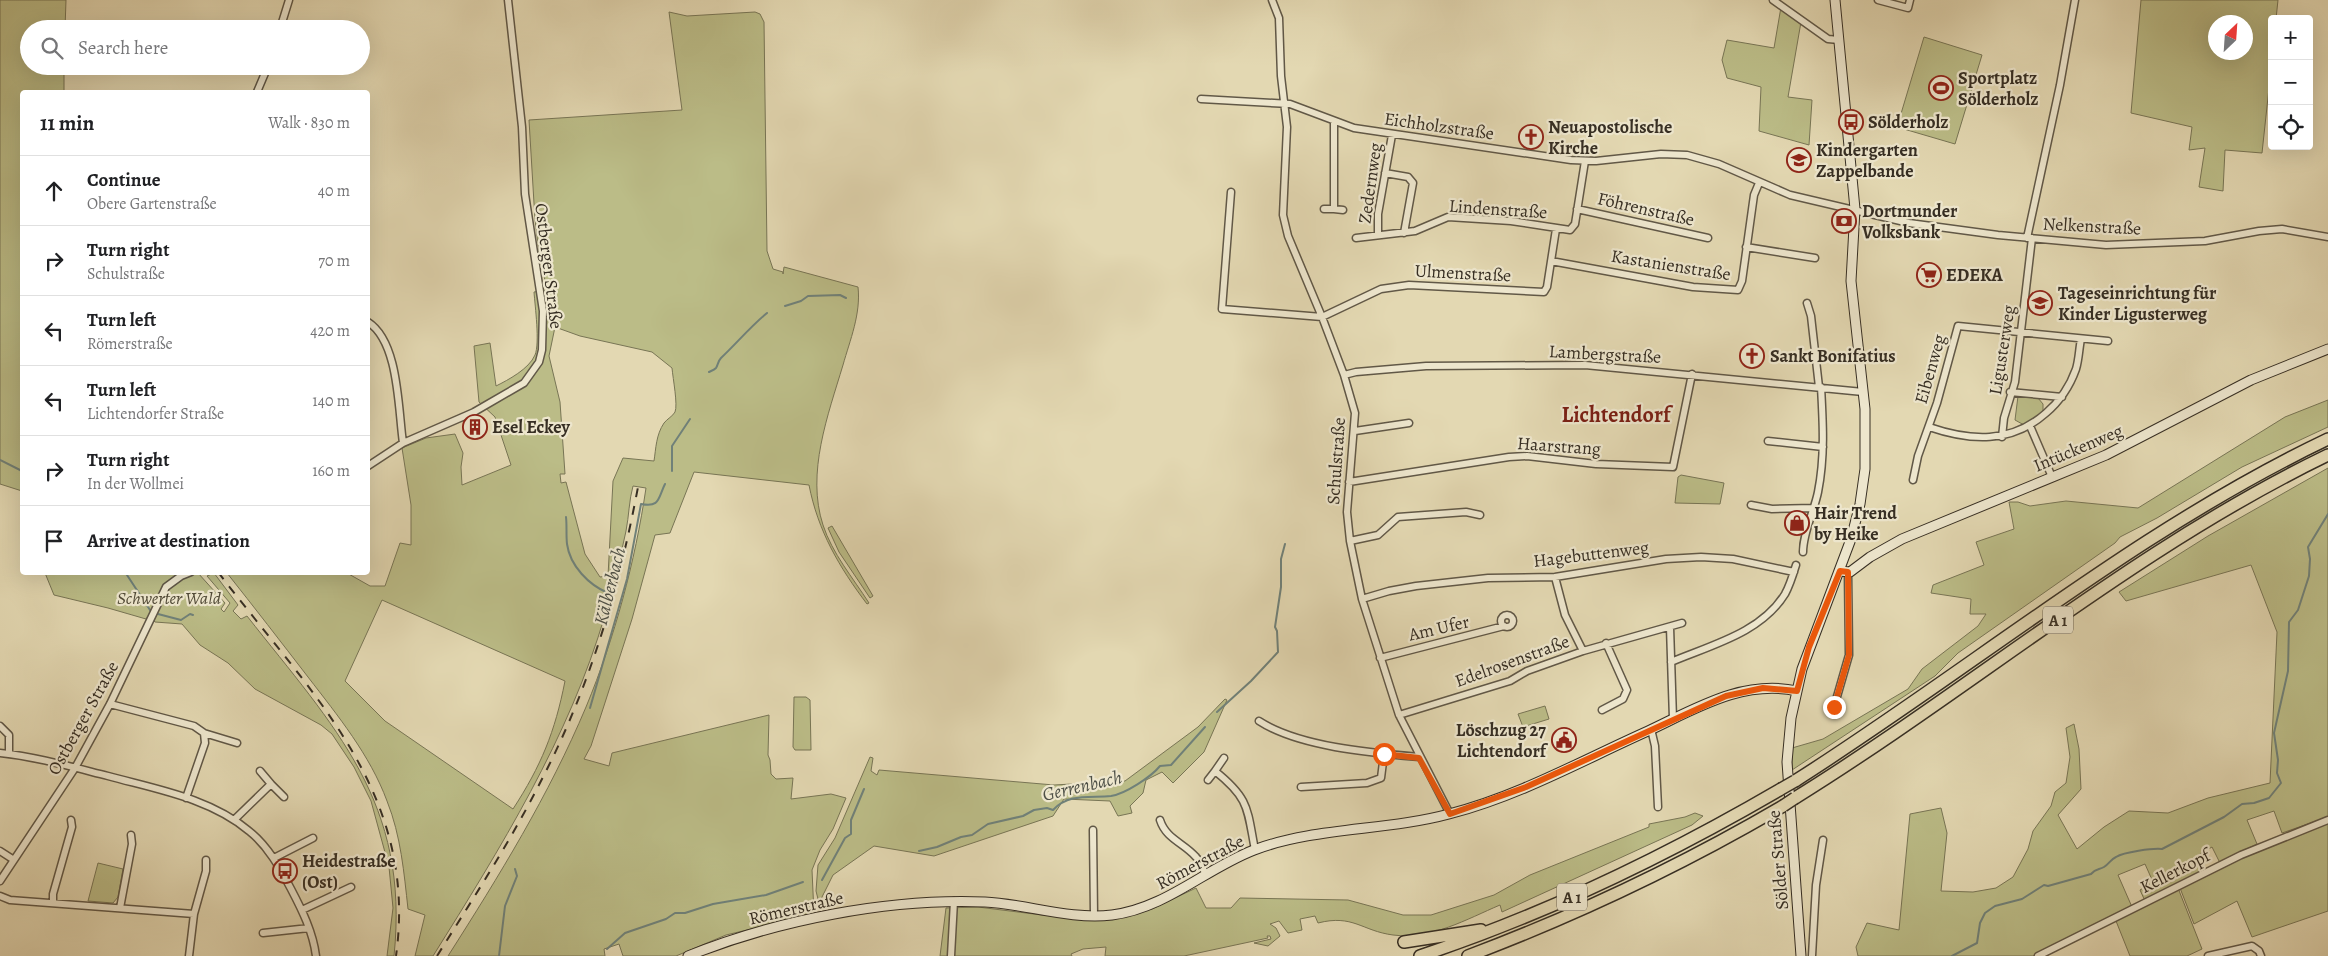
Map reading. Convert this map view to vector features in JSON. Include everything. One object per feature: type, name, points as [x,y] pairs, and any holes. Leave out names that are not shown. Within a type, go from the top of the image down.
[{"type":"highway","name":"A 1","points":[[1420,956],[1587,891],[1648,862],[1781,789],[2147,542],[2232,489],[2328,439]]},
{"type":"highway","name":"A 1","points":[[1468,956],[1531,931],[1650,878],[1783,806],[1975,679],[2156,554],[2237,504],[2328,455]]},
{"type":"highway","points":[[1404,942],[1495,928]]},
{"type":"highway","points":[[1490,956],[1506,949],[1531,931]]},
{"type":"street","points":[[283,20],[289,0]]},
{"type":"street","name":"Ostberger Straße","points":[[370,465],[403,443],[474,412],[524,383],[534,370],[542,350],[543,311],[525,194],[522,126],[508,0]]},
{"type":"street","points":[[1272,0],[1279,18],[1284,103]]},
{"type":"street","points":[[1773,0],[1828,39],[1839,40]]},
{"type":"street","name":"Sölder Straße","points":[[1801,956],[1787,762],[1788,736],[1797,691],[1809,647],[1844,572],[1863,487],[1866,439],[1851,281],[1855,209],[1835,0]]},
{"type":"street","points":[[1878,0],[1908,8],[1910,0]]},
{"type":"street","name":"Ligusterweg","points":[[2002,436],[2010,392],[2015,382],[2029,238],[2075,0]]},
{"type":"street","points":[[257,90],[264,75]]},
{"type":"street","name":"Eichholzstraße","points":[[1201,99],[1284,103],[1296,105],[1334,122],[1354,128],[1585,161],[1661,154],[1687,155],[1719,164],[1790,195],[1855,209]]},
{"type":"street","name":"Schulstraße","points":[[1284,103],[1287,148],[1283,215],[1290,243],[1322,317],[1344,375],[1355,412],[1355,431],[1347,512],[1350,541],[1362,599],[1399,715],[1419,758],[1450,814]]},
{"type":"street","points":[[1334,122],[1334,210]]},
{"type":"street","name":"Zedernweg","points":[[1378,236],[1378,214],[1392,134]]},
{"type":"street","name":"Lindenstraße","points":[[1356,238],[1423,229],[1448,217],[1511,221],[1566,230],[1572,228],[1585,161]]},
{"type":"street","points":[[1385,173],[1408,178],[1413,183],[1404,233]]},
{"type":"street","name":"Kastanienstraße","points":[[1551,261],[1693,287],[1733,291],[1740,287],[1754,195],[1759,183]]},
{"type":"street","points":[[1232,192],[1222,309],[1322,317]]},
{"type":"street","points":[[1324,209],[1343,210]]},
{"type":"street","name":"Föhrenstraße","points":[[1577,209],[1708,238]]},
{"type":"street","name":"Nelkenstraße","points":[[1855,209],[1928,226],[2106,245],[2173,244],[2282,229],[2328,237]]},
{"type":"street","name":"Ulmenstraße","points":[[1322,317],[1382,289],[1394,286],[1544,292],[1547,287],[1556,228]]},
{"type":"street","points":[[1746,247],[1815,258]]},
{"type":"street","points":[[1803,552],[1814,508],[1823,448],[1820,387],[1811,316],[1807,303]]},
{"type":"street","points":[[370,323],[374,326],[389,348],[403,443]]},
{"type":"street","name":"Eibenweg","points":[[1913,480],[1918,456],[1958,326],[2021,332]]},
{"type":"street","points":[[2021,332],[2108,341]]},
{"type":"street","points":[[1928,427],[1959,437],[1979,438],[2002,436],[2030,426],[2062,397],[2076,368],[2081,339]]},
{"type":"street","name":"Intückenweg","points":[[1844,572],[1854,570],[1870,556],[1902,539],[2123,447],[2251,380],[2328,349]]},
{"type":"street","name":"Lambergstraße","points":[[1344,375],[1356,372],[1426,366],[1575,365],[1692,374],[1863,392]]},
{"type":"street","name":"Haarstrang","points":[[1349,482],[1509,457],[1527,456],[1596,464],[1673,467],[1692,374]]},
{"type":"street","points":[[2010,392],[2062,397]]},
{"type":"street","points":[[1355,431],[1409,423]]},
{"type":"street","points":[[2030,426],[2052,478]]},
{"type":"street","points":[[1768,441],[1823,448]]},
{"type":"street","points":[[1751,505],[1772,509],[1814,508]]},
{"type":"street","points":[[1350,541],[1378,535],[1398,517],[1466,512],[1480,515]]},
{"type":"street","name":"Hagebuttenweg","points":[[1362,599],[1389,591],[1453,582],[1555,577],[1600,571],[1640,562],[1702,557],[1733,559],[1795,568],[1785,594],[1761,620],[1749,629],[1671,662]]},
{"type":"street","points":[[1834,707],[1849,655],[1844,572]]},
{"type":"street","name":"Ostberger Straße","points":[[0,881],[75,768],[110,704],[166,587],[184,575]]},
{"type":"street","points":[[1555,577],[1565,615],[1583,651]]},
{"type":"street","name":"Edelrosenstraße","points":[[1399,715],[1510,681],[1527,671],[1606,643],[1682,623]]},
{"type":"street","name":"Am Ufer","points":[[1380,658],[1504,626]]},
{"type":"street","points":[[1670,627],[1673,719]]},
{"type":"street","points":[[1602,710],[1623,699],[1627,690],[1606,643]]},
{"type":"street","name":"Römerstraße","points":[[688,956],[746,936],[819,918],[899,904],[954,901],[1006,904],[1073,915],[1122,914],[1150,906],[1229,861],[1255,850],[1293,840],[1403,824],[1450,814],[1526,787],[1718,698],[1747,690],[1763,688],[1797,691]]},
{"type":"street","points":[[110,704],[194,726],[204,733],[237,743]]},
{"type":"street","points":[[1259,721],[1269,728],[1291,736],[1340,747],[1419,758]]},
{"type":"street","points":[[0,726],[9,735],[8,754]]},
{"type":"street","points":[[1651,729],[1655,746],[1658,807]]},
{"type":"street","points":[[186,798],[205,743],[204,733]]},
{"type":"street","points":[[0,753],[37,758],[186,798],[234,820],[249,831],[274,858],[310,928],[316,956]]},
{"type":"street","points":[[1302,787],[1367,783],[1381,778],[1384,754]]},
{"type":"street","points":[[1208,780],[1224,758]]},
{"type":"street","points":[[260,771],[284,797]]},
{"type":"street","points":[[1214,771],[1235,788],[1245,802],[1251,823],[1255,850]]},
{"type":"street","points":[[234,820],[271,784]]},
{"type":"street","points":[[53,903],[53,894],[72,827],[71,820]]},
{"type":"street","points":[[1160,820],[1162,826],[1172,838],[1195,856],[1206,875]]},
{"type":"street","name":"Kellerkopf","points":[[2038,956],[2241,855],[2328,820]]},
{"type":"street","points":[[1093,830],[1094,916]]},
{"type":"street","points":[[120,908],[132,835]]},
{"type":"street","points":[[274,858],[313,838]]},
{"type":"street","points":[[1812,956],[1816,886],[1823,840]]},
{"type":"street","points":[[0,851],[14,860]]},
{"type":"street","points":[[188,956],[194,914],[206,871],[206,860]]},
{"type":"street","points":[[302,910],[351,888]]},
{"type":"street","points":[[0,896],[10,900],[194,914]]},
{"type":"street","points":[[951,956],[954,901]]},
{"type":"street","points":[[263,933],[310,928]]},
{"type":"street","points":[[2208,956],[2252,946],[2259,951],[2261,956]]},
{"type":"green space","points":[[0,0],[66,0],[65,20],[20,20],[20,75],[64,75],[64,90],[20,90],[20,490],[0,484]]},
{"type":"green space","points":[[2141,0],[2278,0],[2276,15],[2268,15],[2268,97],[2262,153],[2225,150],[2223,191],[2199,187],[2205,148],[2189,150],[2192,127],[2131,113]]},
{"type":"green space","points":[[1781,7],[1801,22],[1788,97],[1812,100],[1809,145],[1759,131],[1761,87],[1727,78],[1722,60],[1727,40],[1774,48]]},
{"type":"green space","points":[[669,12],[687,16],[755,12],[760,14],[764,22],[767,251],[773,269],[783,272],[783,274],[784,267],[858,287],[858,307],[852,336],[821,444],[817,485],[818,505],[827,535],[837,555],[869,603],[867,604],[857,590],[831,548],[818,518],[809,485],[694,472],[670,533],[655,535],[632,619],[591,746],[584,759],[609,766],[612,753],[769,715],[768,755],[771,774],[776,779],[793,778],[791,799],[831,794],[846,798],[812,870],[814,914],[726,935],[676,956],[623,956],[619,944],[604,949],[605,956],[448,956],[486,896],[540,803],[572,740],[586,707],[606,654],[623,599],[636,544],[646,488],[633,486],[626,531],[605,615],[590,661],[552,749],[531,792],[507,834],[433,956],[415,956],[425,915],[408,909],[396,828],[387,801],[372,768],[342,721],[229,575],[351,575],[370,586],[385,586],[400,543],[411,545],[411,505],[402,448],[426,438],[455,434],[463,453],[461,467],[462,485],[511,465],[495,417],[479,402],[474,346],[490,343],[496,386],[523,369],[535,355],[537,333],[534,292],[547,290],[535,220],[529,120],[682,110]],"holes":[[[555,327],[580,336],[652,352],[672,368],[676,398],[675,412],[664,423],[659,432],[654,461],[623,458],[613,481],[608,576],[600,577],[585,554],[566,482],[561,483],[560,474],[565,474],[560,402],[549,356]],[[382,600],[565,681],[557,716],[546,748],[532,778],[513,809],[385,721],[345,681]]]},
{"type":"green space","name":"Sportplatz Sölderholz","points":[[1924,37],[1982,55],[1955,144],[1897,127]]},
{"type":"green space","points":[[2018,396],[2038,398],[2043,404],[2043,412],[2024,425],[2015,420]]},
{"type":"green space","points":[[2328,400],[2328,427],[2242,467],[2157,518],[2120,537],[2115,543],[1958,653],[1935,676],[1792,770],[1792,748],[1823,739],[1908,689],[1922,669],[1978,626],[1986,614],[1970,614],[1971,599],[1931,593],[1933,585],[1984,565],[1976,542],[2014,529],[2009,502],[2018,502],[2030,506],[2066,501],[2138,508],[2285,417]]},
{"type":"green space","points":[[2328,468],[2328,817],[2282,833],[2274,811],[2247,820],[2257,844],[2220,863],[2212,847],[2195,857],[2202,872],[2145,901],[2140,890],[2153,882],[2145,864],[2118,875],[2132,907],[2033,956],[1858,956],[1856,947],[1867,923],[1899,930],[1910,814],[1941,808],[1947,833],[1941,891],[1973,892],[1996,888],[2013,877],[2028,849],[2033,831],[2051,806],[2055,792],[2066,783],[2070,757],[2066,728],[2074,724],[2079,749],[2081,789],[2058,815],[2077,849],[2104,827],[2129,811],[2168,813],[2208,798],[2270,783],[2277,632],[2251,565],[2126,601],[2119,592],[2208,536]]},
{"type":"green space","points":[[1681,475],[1724,483],[1720,504],[1675,503],[1678,477]]},
{"type":"green space","points":[[832,526],[873,596],[870,598],[839,552],[828,528]]},
{"type":"green space","name":"Schwerter Wald","points":[[46,575],[200,575],[225,603],[221,609],[224,612],[230,603],[207,576],[216,575],[238,605],[233,611],[241,619],[247,616],[336,732],[359,770],[378,810],[390,854],[396,902],[394,956],[387,956],[393,908],[389,867],[371,801],[354,767],[332,734],[321,725],[255,689],[228,663],[200,645],[182,624],[155,622],[149,615],[146,619],[54,595]]},
{"type":"green space","points":[[794,697],[806,697],[810,700],[811,750],[795,750],[793,747]]},
{"type":"green space","points":[[1225,699],[1227,700],[1204,752],[1173,783],[1162,772],[1146,780],[1143,793],[1130,806],[1132,813],[1118,816],[1110,801],[1064,799],[1053,816],[934,856],[874,846],[833,875],[819,903],[816,891],[818,865],[835,838],[870,757],[873,758],[871,771],[877,775],[879,770],[1054,785],[1125,781],[1198,727]]},
{"type":"green space","points":[[1545,706],[1549,719],[1523,727],[1518,714]]},
{"type":"green space","points":[[1695,813],[1703,816],[1692,825],[1502,912],[1500,905],[1462,922],[1421,934],[1393,935],[1340,921],[1318,923],[1315,916],[1300,919],[1302,930],[1288,933],[1279,921],[1270,924],[1276,928],[1280,936],[1268,946],[1254,943],[1271,939],[1270,936],[1184,956],[1105,956],[1106,947],[1083,949],[1071,954],[1072,956],[940,956],[946,908],[978,907],[1042,915],[1101,919],[1152,909],[1196,888],[1206,908],[1231,908],[1240,898],[1348,900],[1403,915],[1431,915],[1494,895],[1530,875],[1649,827],[1649,824],[1685,817]]},
{"type":"green space","points":[[2328,822],[2328,911],[2252,937],[2237,901],[2194,924],[2180,888],[2243,856]]},
{"type":"green space","points":[[98,863],[123,869],[118,897],[113,903],[88,901]]},
{"type":"green space","points":[[2178,888],[2202,949],[2187,956],[2130,956],[2116,921]]},
{"type":"waterway","name":"Kälberbach","points":[[785,306],[801,301],[808,296],[840,295],[846,298]]},
{"type":"waterway","name":"Kälberbach","points":[[709,372],[716,368],[719,360],[767,313]]},
{"type":"waterway","name":"Kälberbach","points":[[672,471],[672,446],[690,419]]},
{"type":"waterway","points":[[0,460],[20,470]]},
{"type":"waterway","name":"Kälberbach","points":[[590,708],[627,579],[641,504],[652,505],[658,501],[665,484]]},
{"type":"waterway","points":[[1952,956],[1977,943],[1980,923],[1985,913],[1995,906],[2022,899],[2044,885],[2048,886],[2091,874],[2120,855],[2162,849],[2224,817],[2242,804],[2254,803],[2269,798],[2281,783],[2277,773],[2278,760],[2274,733],[2288,671],[2289,622],[2298,610],[2309,576],[2310,559],[2308,547],[2328,514]]},
{"type":"waterway","points":[[566,517],[567,544],[572,560],[587,580],[608,593]]},
{"type":"waterway","name":"Gerrenbach","points":[[1217,712],[1251,681],[1278,652],[1277,631],[1275,627],[1281,587],[1281,559],[1285,544]]},
{"type":"waterway","points":[[127,575],[150,610]]},
{"type":"waterway","points":[[158,614],[181,620],[190,614],[193,615]]},
{"type":"waterway","name":"Gerrenbach","points":[[919,851],[972,835],[988,824],[1023,816],[1034,810],[1047,808],[1053,810],[1066,801],[1073,799],[1117,795],[1144,780],[1160,766],[1171,765],[1205,727]]},
{"type":"waterway","points":[[822,880],[845,838],[851,834],[851,820],[864,789]]},
{"type":"waterway","points":[[499,956],[505,906],[517,876],[515,869]]},
{"type":"waterway","name":"Gerrenbach","points":[[607,949],[625,933],[666,919],[675,913],[685,913],[713,904],[766,895],[803,882]]},
{"type":"railway","points":[[437,956],[519,823],[560,743],[589,672],[601,636],[622,562],[638,487]]},
{"type":"railway","points":[[220,575],[320,703],[350,747],[374,794],[391,843],[399,897],[396,956]]},
{"type":"place","name":"Sportplatz Sölderholz","points":[[1941,88]]},
{"type":"place","name":"Sölderholz","points":[[1851,122]]},
{"type":"place","name":"Neuapostolische Kirche","points":[[1531,137]]},
{"type":"place","name":"Kindergarten Zappelbande","points":[[1799,160]]},
{"type":"place","name":"Dortmunder Volksbank","points":[[1844,221]]},
{"type":"place","name":"EDEKA","points":[[1929,275]]},
{"type":"place","name":"Tageseinrichtung für Kinder Ligusterweg","points":[[2040,303]]},
{"type":"place","name":"Sankt Bonifatius","points":[[1752,356]]},
{"type":"place","name":"Esel Eckey","points":[[475,427]]},
{"type":"place","name":"Hair Trend by Heike","points":[[1797,523]]},
{"type":"place","name":"Löschzug 27 Lichtendorf","points":[[1564,740]]},
{"type":"place","name":"Heidestraße (Ost)","points":[[285,871]]},
{"type":"district","name":"Lichtendorf","points":[[1616,414]]},
{"type":"route","points":[[1384,754],[1419,758],[1450,814],[1508,795],[1718,698],[1733,693],[1763,688],[1797,691],[1809,647],[1840,571],[1848,572],[1850,640],[1848,663],[1834,707]]}]
